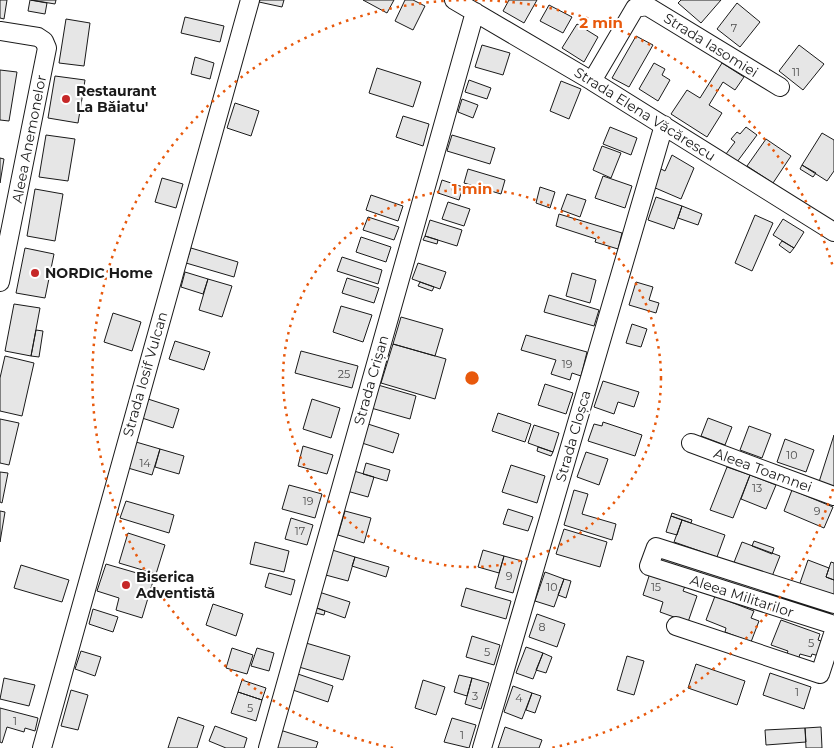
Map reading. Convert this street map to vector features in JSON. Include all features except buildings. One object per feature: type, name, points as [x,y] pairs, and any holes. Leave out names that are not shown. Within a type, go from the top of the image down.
[{"type":"street","name":"Strada Iosif Vulcan","points":[[42,748],[250,0]]},
{"type":"street","name":"Strada Elena Văcărescu","points":[[454,0],[592,81],[834,232]]},
{"type":"street","name":"Strada Iasomiei","points":[[592,81],[629,16],[635,8],[647,6],[780,87]]},
{"type":"street","name":"Strada Crișan","points":[[268,748],[475,12]]},
{"type":"street","name":"Aleea Anemonelor","points":[[0,32],[38,37],[44,41],[47,48],[0,282]]},
{"type":"street","name":"Strada Cloșca","points":[[482,748],[664,125]]},
{"type":"street","name":"Aleea Toamnei","points":[[691,443],[834,496]]},
{"type":"street","name":"Aleea Militarilor","points":[[834,604],[656,547],[649,566],[834,625]]},
{"type":"street","points":[[676,626],[820,674],[834,631]]},
{"type":"place","name":"Restaurant La Băiatu'","points":[[66,99]]},
{"type":"place","name":"NORDIC Home","points":[[35,273]]},
{"type":"place","name":"Biserica Adventistă","points":[[126,585]]}]
